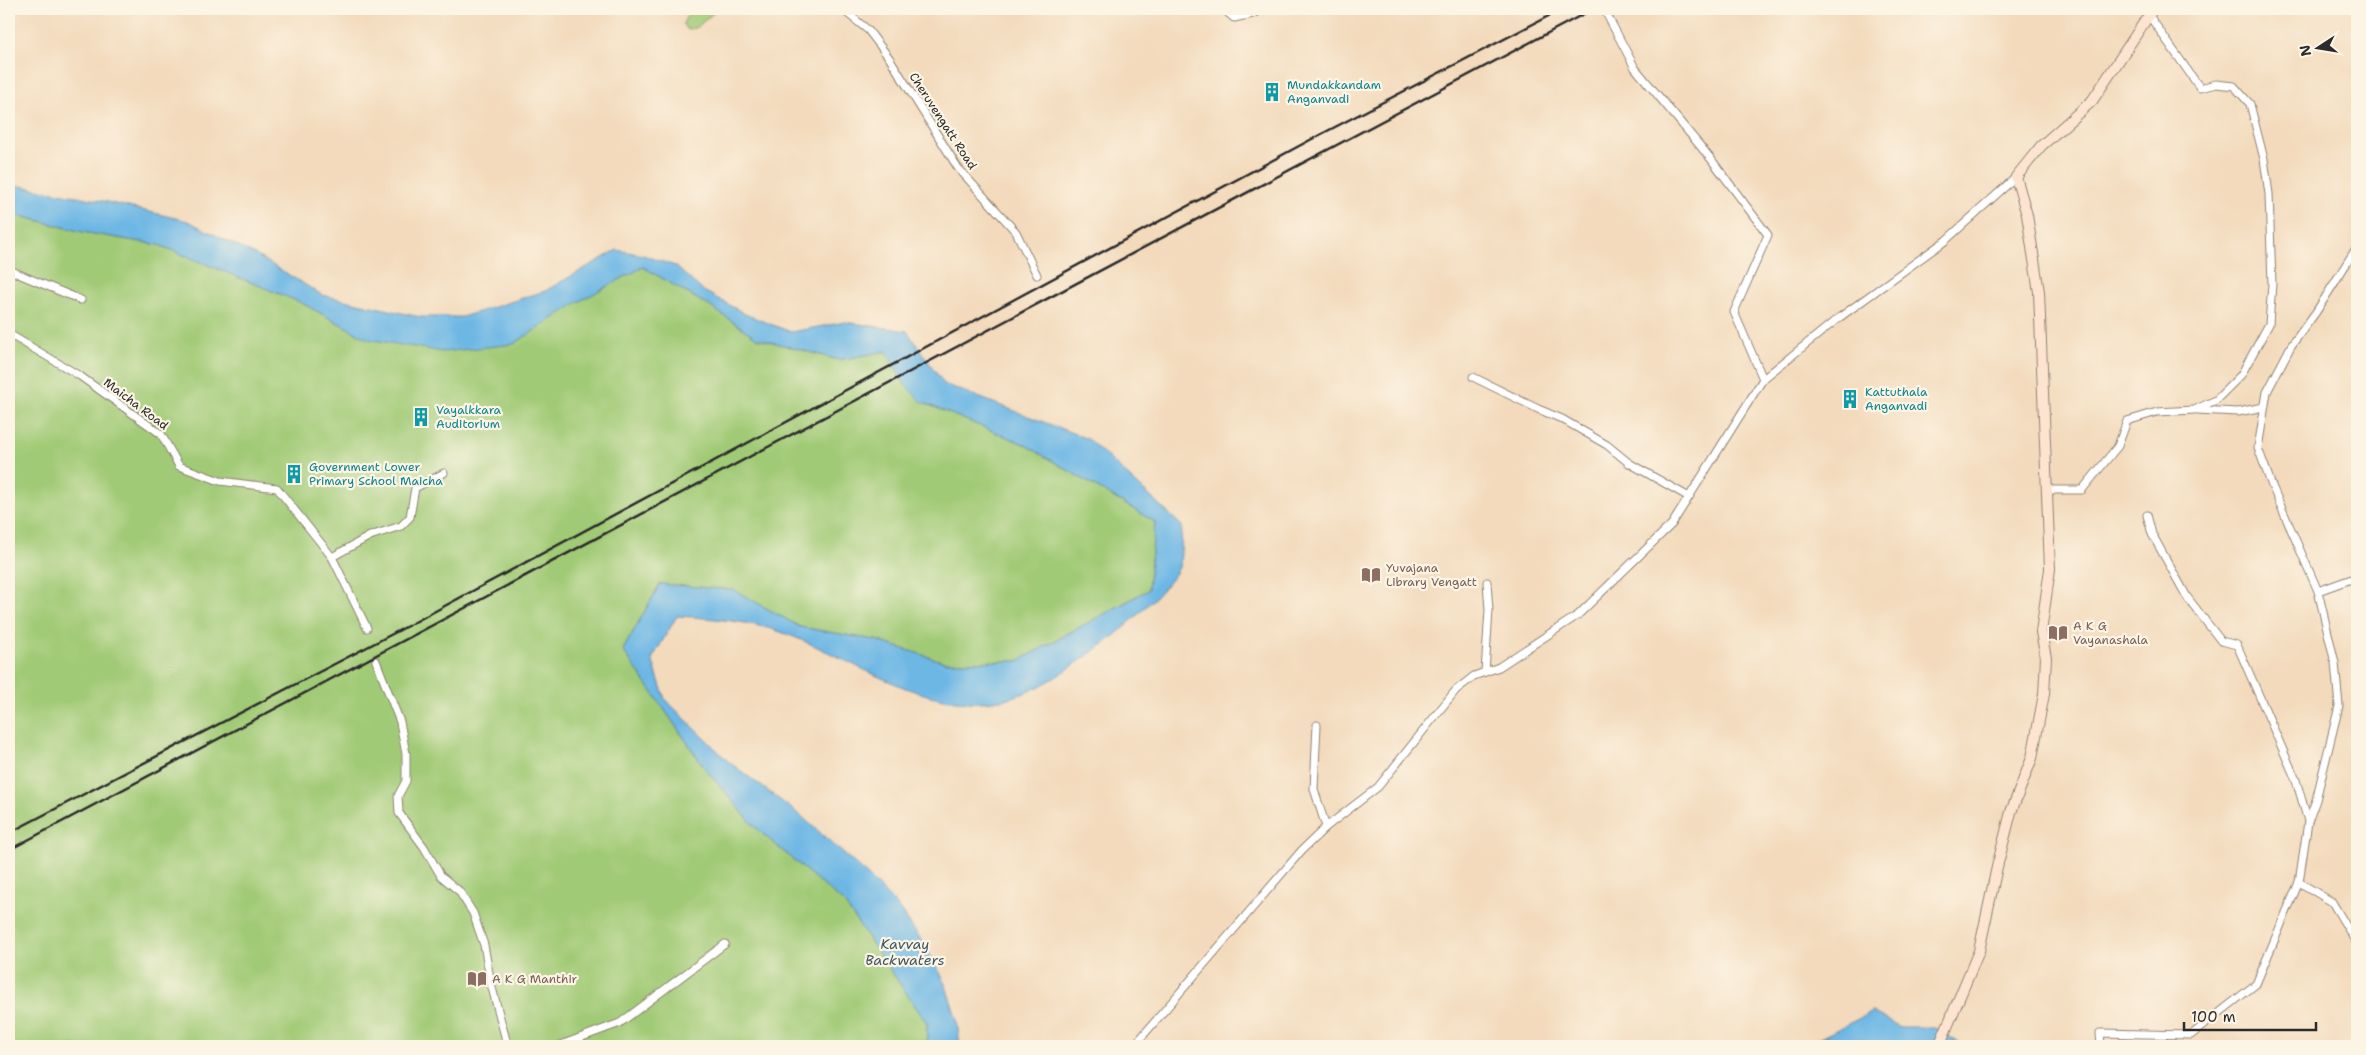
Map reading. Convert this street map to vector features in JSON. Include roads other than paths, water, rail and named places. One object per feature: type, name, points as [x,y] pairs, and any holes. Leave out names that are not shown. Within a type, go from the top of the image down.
[{"type":"street","name":"Cheruvengatt Road","points":[[842,9],[868,30],[890,59],[958,168],[1016,232],[1037,275]]},
{"type":"street","points":[[1222,9],[1234,18],[1253,14],[1262,9]]},
{"type":"street","points":[[1604,9],[1635,68],[1710,159],[1768,235],[1734,312],[1763,378]]},
{"type":"street","points":[[1134,1046],[1302,850],[1326,827],[1378,787],[1456,690],[1474,676],[1506,662],[1578,615],[1672,524],[1763,378],[1836,320],[1945,241],[2016,177],[2041,146],[2092,101],[2150,11],[2200,88],[2216,84],[2234,86],[2250,104],[2264,159],[2269,194],[2272,284],[2269,324],[2241,375],[2216,400],[2194,410]]},
{"type":"street","points":[[1939,1046],[1979,951],[1997,866],[2011,812],[2032,758],[2044,694],[2046,658],[2041,632],[2050,569],[2039,292],[2027,215],[2016,177]]},
{"type":"street","points":[[2101,1046],[2100,1033],[2191,1035],[2256,984],[2298,882],[2308,822],[2316,800],[2339,706],[2335,663],[2318,591],[2272,486],[2258,448],[2267,392],[2291,346],[2316,312],[2357,247]]},
{"type":"street","points":[[9,270],[81,300]]},
{"type":"street","name":"Maicha Road","points":[[9,334],[80,376],[161,434],[179,466],[220,481],[277,488],[332,557],[367,628]]},
{"type":"street","points":[[1473,377],[1538,410],[1562,419],[1606,445],[1629,463],[1688,497]]},
{"type":"street","points":[[2047,490],[2082,490],[2118,446],[2127,421],[2157,412],[2194,410],[2238,412],[2264,407]]},
{"type":"street","points":[[332,557],[370,536],[401,526],[410,517],[415,488],[444,473]]},
{"type":"street","points":[[2147,515],[2152,534],[2187,597],[2222,641],[2237,645],[2296,780],[2308,822]]},
{"type":"street","points":[[2318,591],[2357,577]]},
{"type":"street","points":[[1485,672],[1490,610],[1488,582]]},
{"type":"street","points":[[376,660],[400,722],[406,754],[406,781],[398,796],[399,814],[424,847],[441,876],[459,891],[473,913],[484,945],[491,984],[506,1040],[511,1046]]},
{"type":"street","points":[[1317,725],[1314,789],[1326,827]]},
{"type":"street","points":[[2298,882],[2332,902],[2357,944]]},
{"type":"street","points":[[558,1046],[620,1023],[725,944]]},
{"type":"water","name":"Kavvay Backwaters","points":[[9,184],[103,201],[188,221],[259,257],[322,295],[420,317],[462,317],[545,291],[617,250],[643,255],[675,266],[702,290],[747,315],[791,332],[845,322],[907,331],[944,384],[1088,439],[1182,526],[1180,562],[1179,567],[1168,584],[1112,638],[1042,685],[1000,700],[968,702],[938,698],[908,689],[879,677],[793,636],[764,627],[732,621],[677,616],[652,659],[665,699],[729,762],[800,815],[862,870],[894,902],[923,942],[944,980],[957,1020],[960,1046],[927,1046],[927,1023],[844,903],[755,827],[707,771],[623,650],[660,584],[734,590],[800,627],[875,640],[945,662],[1018,661],[1148,590],[1155,522],[1024,444],[922,402],[905,385],[886,351],[839,360],[757,338],[711,307],[643,267],[578,302],[514,344],[443,352],[368,339],[302,303],[159,245],[83,232],[9,213]]},
{"type":"water","points":[[1872,1012],[1900,1027],[1934,1027],[1964,1046],[1804,1046]]},
{"type":"railway","points":[[9,833],[400,630],[1312,139],[1562,9]]},
{"type":"railway","points":[[9,850],[406,641],[1593,9]]},
{"type":"place","name":"Mundakkandam Anganvadi","points":[[1272,92]]},
{"type":"place","name":"Kattuthala Anganvadi","points":[[1850,399]]},
{"type":"place","name":"Vayalkkara Auditorium","points":[[421,417]]},
{"type":"place","name":"Government Lower Primary School Maicha","points":[[294,474]]},
{"type":"place","name":"Yuvajana Library Vengatt","points":[[1371,575]]},
{"type":"place","name":"A K G Vayanashala","points":[[2058,633]]},
{"type":"place","name":"A K G Manthir","points":[[477,979]]}]
